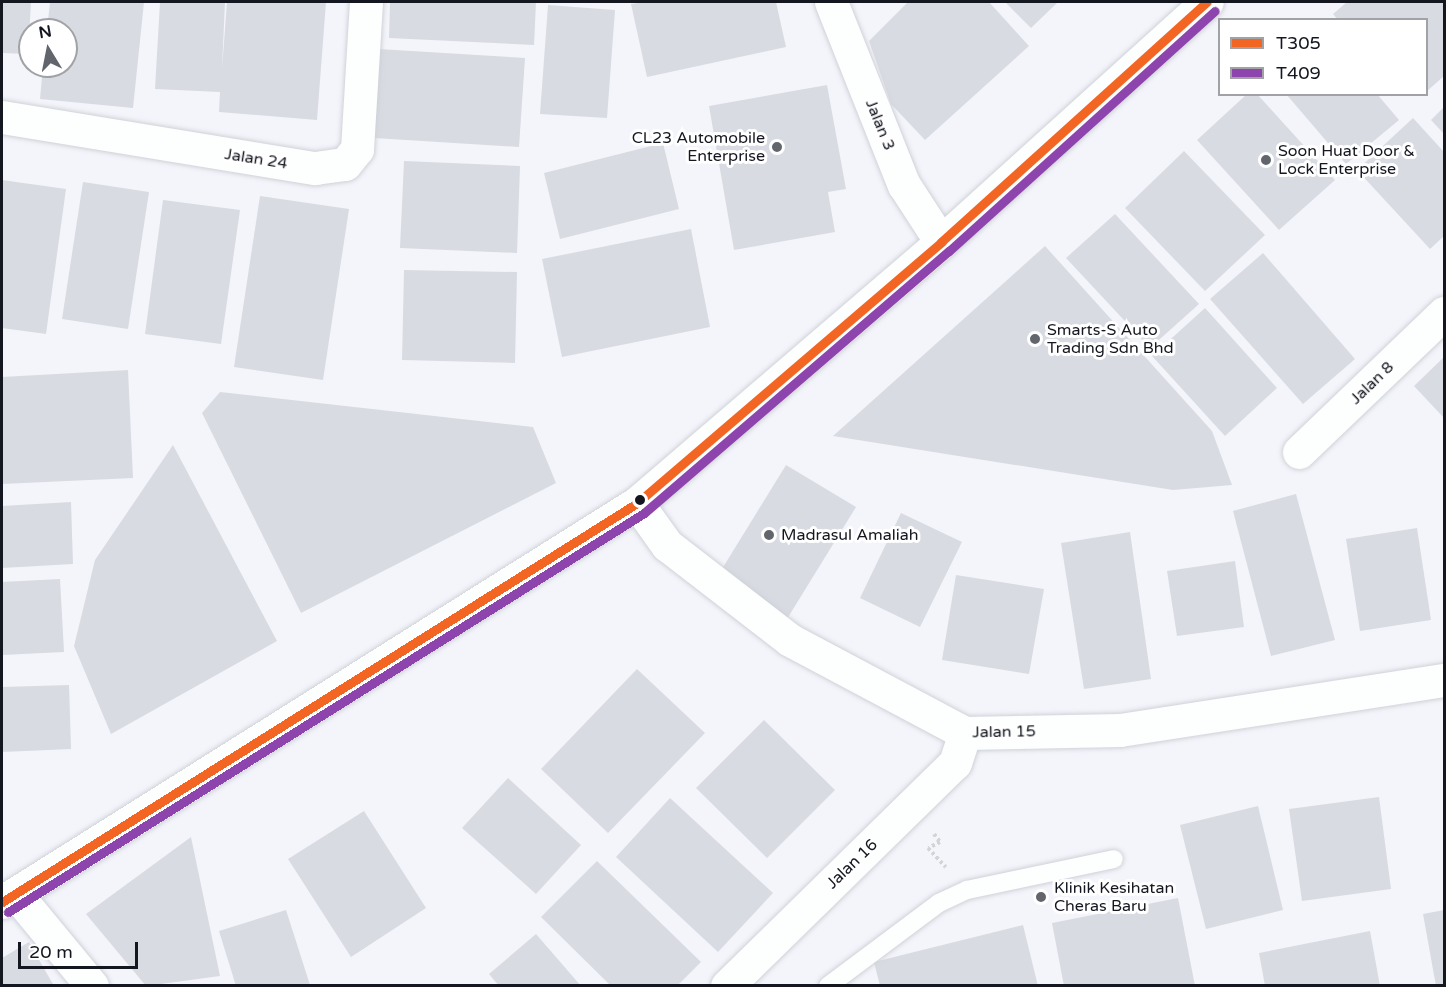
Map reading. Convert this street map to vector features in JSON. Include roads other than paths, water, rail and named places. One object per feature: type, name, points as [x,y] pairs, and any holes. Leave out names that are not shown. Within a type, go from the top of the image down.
[{"type":"street","name":"Jalan 24","points":[[2,117],[315,168],[345,164],[357,149],[366,2]]},
{"type":"street","name":"Jalan 3","points":[[831,2],[904,185],[942,242]]},
{"type":"street","points":[[92,986],[9,898],[637,503],[942,242],[1207,2]]},
{"type":"street","name":"Jalan 8","points":[[1299,452],[1444,313]]},
{"type":"street","name":"Jalan 15","points":[[637,503],[668,545],[790,640],[965,734],[1120,730],[1444,680]]},
{"type":"street","name":"Jalan 16","points":[[727,986],[955,763],[965,734]]},
{"type":"lane","points":[[828,986],[939,903],[967,890],[1114,859]]},
{"type":"place","name":"CL23 Automobile Enterprise","points":[[777,147]]},
{"type":"place","name":"Soon Huat Door & Lock Enterprise","points":[[1266,160]]},
{"type":"place","name":"Smarts-S Auto Trading Sdn Bhd","points":[[1035,339]]},
{"type":"place","name":"Madrasul Amaliah","points":[[769,535]]},
{"type":"place","name":"Klinik Kesihatan Cheras Baru","points":[[1041,897]]}]
